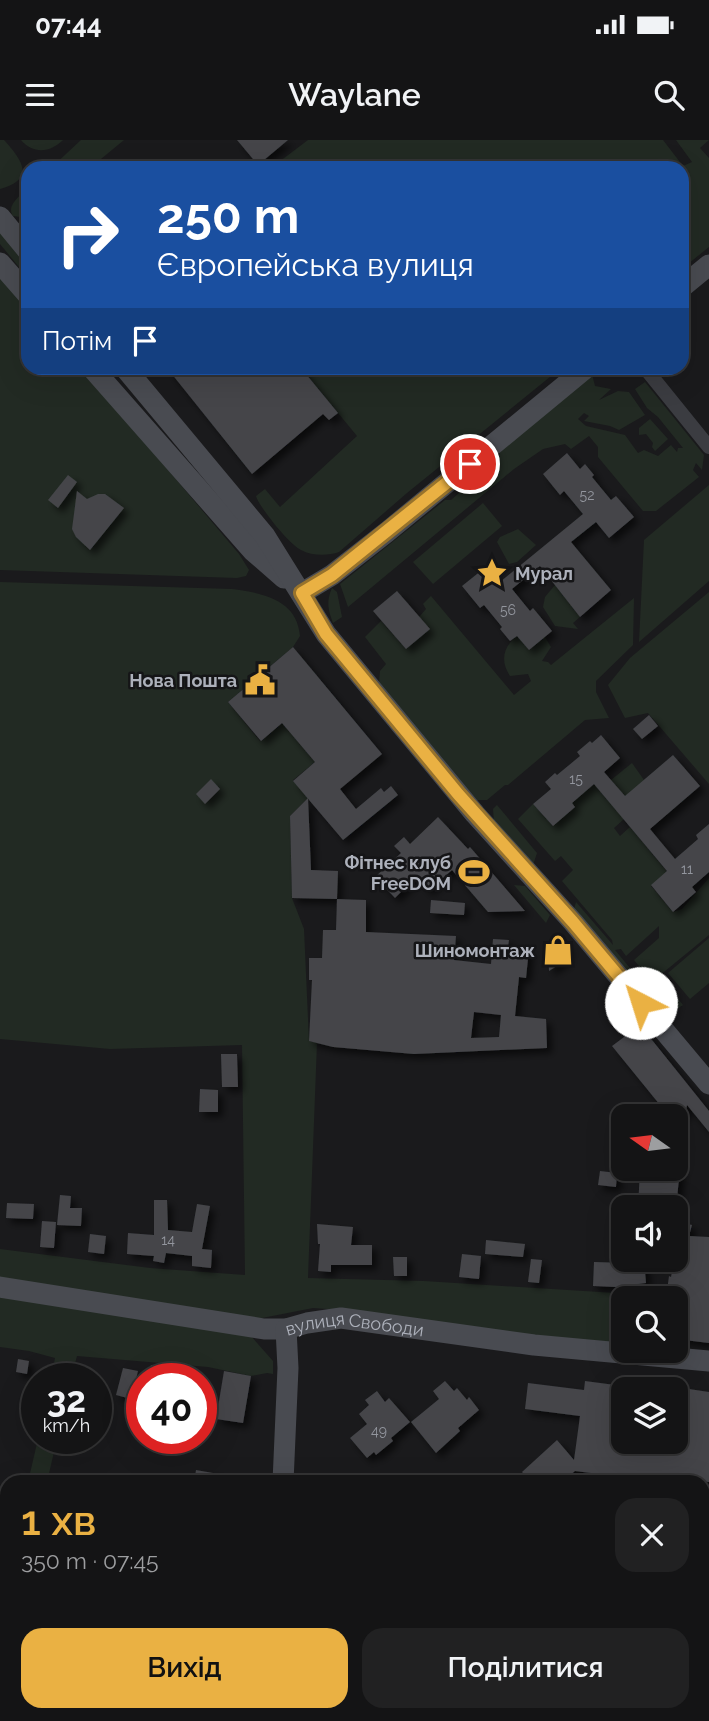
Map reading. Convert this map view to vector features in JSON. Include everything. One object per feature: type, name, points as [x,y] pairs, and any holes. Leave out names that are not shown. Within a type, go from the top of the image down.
[{"type":"street","points":[[0,217],[21,242]]},
{"type":"street","points":[[0,263],[21,287]]},
{"type":"street","points":[[689,281],[709,265]]},
{"type":"street","points":[[98,375],[253,551],[302,593]]},
{"type":"street","points":[[131,375],[265,536],[326,634],[475,814],[573,922],[709,1084]]},
{"type":"street","points":[[302,593],[332,575],[387,532],[578,375]]},
{"type":"street","points":[[651,375],[709,447]]},
{"type":"street","name":"вулиця Свободи","points":[[0,1287],[234,1326],[286,1329],[341,1318],[534,1345],[709,1361]]},
{"type":"street","points":[[283,1475],[288,1368],[286,1329]]},
{"type":"shaded area","points":[[0,140],[4,140],[20,162],[21,176],[11,185],[0,189]]},
{"type":"shaded area","points":[[21,140],[63,140],[53,147],[36,150]]},
{"type":"shaded area","points":[[81,140],[124,140],[98,161],[58,161]]},
{"type":"shaded area","points":[[308,140],[663,140],[679,161],[280,161]]},
{"type":"shaded area","points":[[676,140],[709,140],[700,148],[709,158],[709,247],[689,263],[689,163],[692,162]]},
{"type":"shaded area","points":[[21,194],[21,217],[13,216],[11,212]]},
{"type":"shaded area","points":[[0,232],[21,256],[21,270],[0,244]]},
{"type":"shaded area","points":[[0,271],[21,295],[21,375],[88,375],[239,554],[249,570],[246,576],[237,578],[0,570]]},
{"type":"shaded area","points":[[307,375],[552,375],[339,552],[320,555],[305,552],[296,547],[269,517],[256,496],[265,489],[280,507],[357,436]]},
{"type":"shaded area","points":[[592,375],[595,386],[611,389],[599,400],[618,391],[629,392],[645,415],[619,430],[584,421],[589,416],[584,413],[578,419],[586,426],[625,435],[638,453],[644,450],[658,456],[671,445],[677,452],[678,448],[683,448],[658,417],[647,408],[635,389],[645,382],[704,455],[702,470],[696,463],[693,470],[699,477],[656,511],[643,511],[598,457],[598,447],[589,436],[571,449],[565,444],[543,449],[514,469],[348,607],[340,584],[445,500],[451,500],[490,466],[500,451]]},
{"type":"shaded area","points":[[650,419],[668,439],[655,451],[646,434],[639,435],[639,428]]},
{"type":"shaded area","points":[[709,485],[709,581],[639,642],[644,540]]},
{"type":"shaded area","points":[[483,503],[502,526],[433,584],[413,562]]},
{"type":"shaded area","points":[[518,529],[536,545],[517,562],[509,564],[497,542],[500,537]]},
{"type":"shaded area","points":[[0,582],[232,589],[276,600],[292,614],[300,636],[293,647],[228,702],[260,741],[282,723],[315,762],[293,780],[308,798],[290,816],[292,898],[304,929],[309,1041],[317,1043],[308,1278],[424,1281],[611,1293],[611,1344],[513,1338],[341,1310],[313,1308],[257,1319],[0,1282],[0,1249],[150,1268],[245,1275],[242,1045],[110,1049],[0,1039]]},
{"type":"shaded area","points":[[555,585],[580,617],[573,623],[578,629],[555,626],[543,607],[545,597]]},
{"type":"shaded area","points":[[332,588],[337,592],[342,617],[333,623],[328,606]]},
{"type":"shaded area","points":[[709,592],[709,784],[648,713],[625,718],[608,685],[630,658]]},
{"type":"shaded area","points":[[431,596],[514,695],[531,681],[528,674],[510,676],[505,665],[504,654],[517,636],[529,650],[545,637],[551,647],[542,661],[551,665],[634,598],[633,645],[596,681],[596,692],[609,718],[585,720],[508,785],[487,800],[477,800],[379,684],[380,671],[386,664],[365,637],[381,621],[406,649],[429,629],[419,617],[426,609],[423,604]]},
{"type":"shaded area","points":[[632,763],[644,780],[627,799],[611,780]]},
{"type":"shaded area","points":[[594,784],[624,819],[614,828],[620,836],[630,827],[669,874],[651,886],[673,912],[682,909],[709,878],[709,935],[659,976],[683,1005],[675,1010],[634,960],[659,938],[659,926],[626,956],[621,949],[615,950],[669,1015],[656,1016],[573,913],[576,902],[613,945],[612,940],[562,881],[573,870],[561,856],[555,861],[518,819],[533,804],[553,826],[570,802]]},
{"type":"shaded area","points":[[497,805],[537,853],[533,865],[494,822],[493,809]]},
{"type":"shaded area","points":[[514,885],[525,886],[550,915],[546,923]]},
{"type":"shaded area","points":[[709,938],[709,983],[690,999],[668,973]]},
{"type":"shaded area","points":[[0,1296],[251,1336],[273,1361],[273,1374],[251,1376],[217,1369],[217,1363],[160,1363],[77,1356],[75,1363],[54,1363],[55,1358],[0,1347]]},
{"type":"shaded area","points":[[35,1454],[54,1454],[49,1475],[30,1475]]},
{"type":"building","points":[[237,140],[288,140],[263,161],[255,161]]},
{"type":"building","points":[[173,375],[307,375],[338,413],[329,420],[323,414],[252,474]]},
{"type":"building","points":[[567,453],[580,469],[585,464],[611,500],[616,496],[634,517],[609,538],[596,522],[571,542],[611,590],[580,617],[540,566],[512,589],[530,611],[533,608],[552,631],[529,650],[517,636],[510,641],[484,605],[480,608],[462,586],[487,566],[500,582],[583,514],[564,491],[560,495],[543,474]]},
{"type":"building","points":[[68,475],[77,482],[58,508],[48,500]]},
{"type":"building","points":[[77,491],[87,499],[105,494],[124,508],[90,550],[76,537],[72,529]]},
{"type":"building","points":[[397,591],[430,629],[406,649],[373,611]]},
{"type":"building","points":[[293,647],[382,754],[340,789],[356,809],[381,788],[384,792],[391,786],[398,795],[343,840],[293,781],[315,762],[282,723],[261,741],[228,702]]},
{"type":"building","points":[[649,715],[658,726],[642,739],[633,729]]},
{"type":"building","points":[[601,735],[620,758],[604,772],[625,796],[673,755],[700,786],[650,829],[675,859],[698,839],[696,835],[709,824],[709,872],[692,887],[696,892],[673,912],[651,885],[667,871],[594,784],[572,803],[575,807],[553,826],[533,804],[551,789],[545,782],[580,756],[577,752]]},
{"type":"building","points":[[211,779],[220,789],[205,804],[196,794]]},
{"type":"building","points":[[308,798],[311,870],[338,871],[337,899],[292,898],[290,816]]},
{"type":"building","points":[[438,817],[468,849],[470,847],[525,911],[488,912],[452,870],[428,891],[416,877],[395,898],[375,877],[401,853],[394,846],[404,837],[410,844]]},
{"type":"building","points":[[337,899],[366,900],[366,932],[456,936],[454,960],[491,964],[493,939],[509,940],[508,947],[529,949],[526,978],[519,977],[515,1016],[546,1019],[547,1048],[414,1054],[333,1047],[309,1041],[312,980],[309,980],[309,958],[322,958],[323,930],[336,930]],"holes":[[[474,1012],[501,1015],[499,1037],[471,1038]]]},
{"type":"building","points":[[431,900],[465,903],[464,915],[430,913]]},
{"type":"building","points":[[568,945],[566,960],[549,971],[548,946]]},
{"type":"building","points":[[640,1025],[709,1111],[709,1132],[688,1104],[659,1104],[612,1046]]},
{"type":"building","points":[[221,1054],[237,1054],[238,1087],[222,1087]]},
{"type":"building","points":[[200,1089],[218,1090],[218,1112],[199,1112]]},
{"type":"building","points":[[600,1171],[611,1172],[611,1181],[616,1181],[616,1187],[598,1185]]},
{"type":"building","points":[[639,1181],[679,1181],[677,1195],[639,1195]]},
{"type":"building","points":[[60,1195],[71,1196],[70,1208],[82,1208],[81,1226],[57,1225]]},
{"type":"building","points":[[154,1200],[167,1200],[168,1230],[192,1232],[197,1204],[210,1206],[202,1249],[212,1250],[211,1268],[192,1266],[192,1256],[166,1253],[164,1263],[153,1261],[154,1256],[127,1254],[128,1233],[154,1235]]},
{"type":"building","points":[[7,1203],[34,1204],[33,1219],[6,1218]]},
{"type":"building","points":[[42,1221],[56,1222],[54,1248],[40,1247]]},
{"type":"building","points":[[317,1224],[353,1227],[351,1245],[372,1245],[372,1265],[331,1265],[331,1272],[318,1271],[320,1244]]},
{"type":"building","points":[[688,1224],[692,1225],[689,1236],[709,1237],[709,1343],[688,1340],[688,1286],[668,1286],[669,1276],[671,1277],[672,1272],[688,1272]]},
{"type":"building","points":[[90,1234],[106,1236],[104,1254],[88,1252]]},
{"type":"building","points":[[486,1240],[525,1244],[523,1257],[485,1254]]},
{"type":"building","points":[[462,1254],[481,1256],[479,1279],[459,1277]]},
{"type":"building","points":[[393,1257],[407,1257],[407,1276],[394,1276]]},
{"type":"building","points":[[531,1259],[542,1260],[539,1283],[528,1282]]},
{"type":"building","points":[[594,1262],[611,1262],[611,1272],[645,1272],[646,1283],[593,1286]]},
{"type":"building","points":[[18,1359],[29,1361],[21,1363],[21,1373],[16,1372]]},
{"type":"building","points":[[123,1368],[126,1369],[126,1398],[116,1395]]},
{"type":"building","points":[[224,1371],[251,1376],[243,1423],[217,1419]]},
{"type":"building","points":[[445,1381],[454,1391],[457,1388],[467,1400],[469,1397],[479,1410],[458,1428],[460,1431],[436,1453],[411,1422],[439,1399],[433,1391]]},
{"type":"building","points":[[585,1381],[611,1384],[611,1454],[688,1454],[688,1389],[709,1392],[709,1475],[607,1475],[575,1471],[570,1475],[525,1475],[522,1472],[557,1440],[574,1460],[580,1416],[525,1409],[528,1383],[584,1390]]},
{"type":"building","points":[[377,1391],[385,1402],[389,1398],[410,1422],[391,1438],[393,1441],[376,1455],[374,1452],[367,1458],[350,1438],[367,1424],[359,1414],[369,1405],[365,1400]]},
{"type":"building","points":[[196,1470],[224,1475],[195,1475]]},
{"type":"place","name":"Мурал","points":[[492,573]]},
{"type":"place","name":"Нова Пошта","points":[[260,680]]},
{"type":"place","name":"Фітнес клуб FreeDOM","points":[[474,872]]},
{"type":"place","name":"Шиномонтаж","points":[[558,950]]},
{"type":"route","points":[[470,464],[332,575],[302,593],[326,634],[458,794],[573,922],[641,1003]]}]
